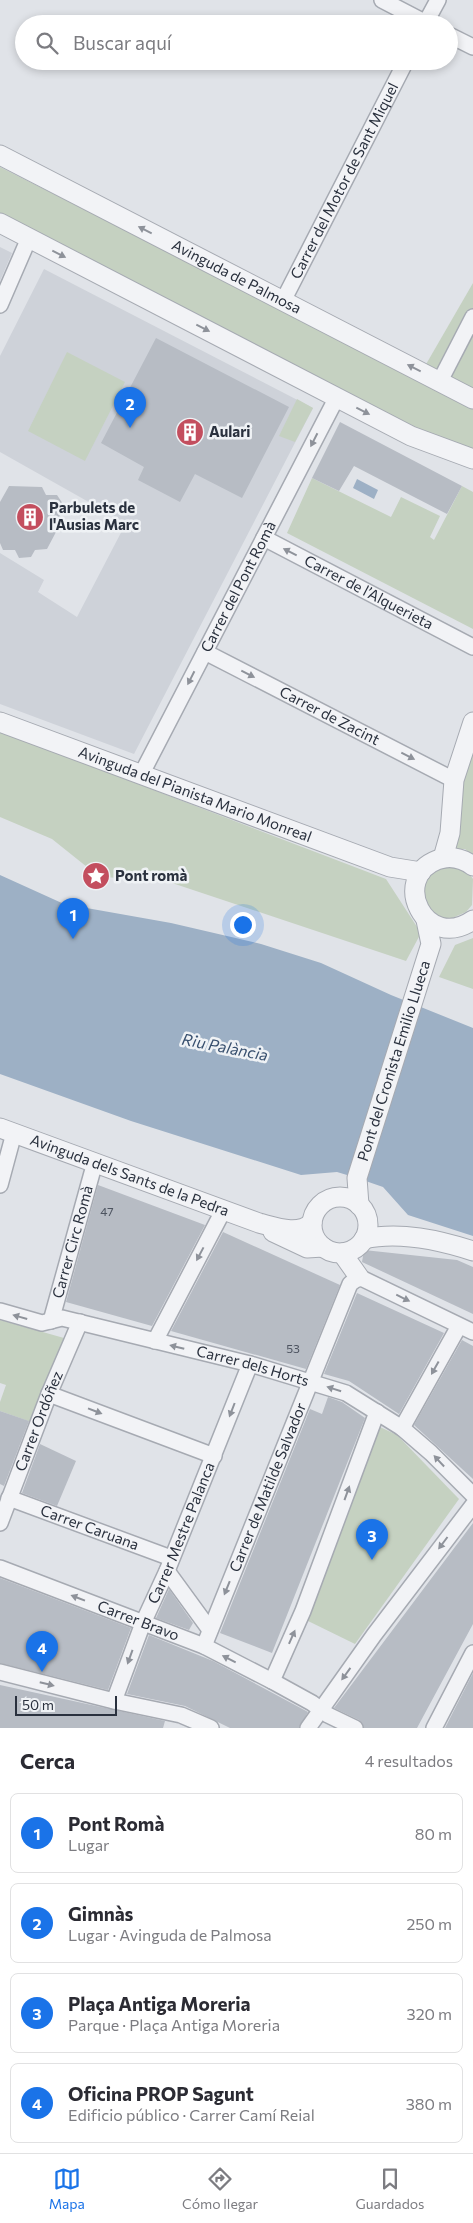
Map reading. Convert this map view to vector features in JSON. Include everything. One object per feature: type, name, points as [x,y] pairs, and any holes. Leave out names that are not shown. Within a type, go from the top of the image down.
[{"type":"street","points":[[382,0],[411,15]]},
{"type":"street","points":[[430,15],[438,0]]},
{"type":"street","points":[[458,40],[473,47]]},
{"type":"street","name":"Carrer del Motor de Sant Miquel","points":[[283,301],[401,70]]},
{"type":"street","name":"Avinguda de Palmosa","points":[[0,155],[473,398]]},
{"type":"street","points":[[0,223],[411,436],[473,458]]},
{"type":"street","points":[[0,305],[30,238]]},
{"type":"street","points":[[440,382],[473,317]]},
{"type":"street","name":"Carrer del Pont Romà","points":[[141,775],[336,397]]},
{"type":"street","name":"Carrer de l’Alquerieta","points":[[264,538],[473,647]]},
{"type":"street","name":"Carrer de Zacint","points":[[205,652],[454,780]]},
{"type":"street","name":"Avinguda del Pianista Mario Monreal","points":[[0,722],[390,867],[421,872]]},
{"type":"street","points":[[443,858],[450,833],[454,780],[473,722]]},
{"type":"street","points":[[414,890],[421,872],[432,862],[454,857],[466,861],[473,866]]},
{"type":"street","name":"Avinguda del Pianista Mario Monreal","points":[[390,867],[414,890]]},
{"type":"street","name":"Pont del Cronista Emilio Llueca","points":[[359,1205],[357,1178],[431,944],[426,920],[416,906],[414,890]]},
{"type":"street","points":[[426,920],[437,927],[450,929]]},
{"type":"street","name":"Pont del Cronista Emilio Llueca","points":[[431,944],[450,929],[462,927],[473,920]]},
{"type":"street","points":[[0,1185],[7,1130]]},
{"type":"street","name":"Avinguda dels Sants de la Pedra","points":[[7,1130],[259,1223]]},
{"type":"street","name":"Carrer Circ Romà","points":[[51,1321],[95,1162]]},
{"type":"street","name":"Pont del Cronista Emilio Llueca","points":[[337,1197],[357,1178]]},
{"type":"street","points":[[337,1197],[352,1200],[359,1205],[364,1211],[366,1232],[358,1246],[342,1253],[329,1251],[323,1247],[314,1237],[312,1223],[314,1214],[320,1205],[337,1197]]},
{"type":"street","points":[[155,1341],[223,1211]]},
{"type":"street","points":[[259,1223],[286,1230],[303,1228],[312,1223]]},
{"type":"street","points":[[259,1223],[286,1239],[307,1248],[323,1247]]},
{"type":"street","points":[[366,1232],[388,1236],[425,1238],[473,1251]]},
{"type":"street","points":[[342,1253],[359,1277],[473,1332]]},
{"type":"street","name":"Carrer de Matilde Salvador","points":[[204,1646],[350,1284],[359,1277]]},
{"type":"street","name":"Carrer dels Horts","points":[[0,1312],[42,1323],[62,1318],[80,1322],[250,1364],[346,1392],[402,1428],[431,1453],[473,1495]]},
{"type":"street","name":"Carrer Ordóñez","points":[[0,1523],[49,1394],[80,1322]]},
{"type":"street","points":[[402,1428],[458,1326]]},
{"type":"street","name":"Carrer Mestre Palanca","points":[[114,1701],[143,1623],[169,1565],[250,1364]]},
{"type":"street","points":[[49,1394],[214,1456]]},
{"type":"street","points":[[272,1681],[303,1611],[377,1412]]},
{"type":"street","name":"Carrer Caruana","points":[[9,1498],[169,1565]]},
{"type":"street","points":[[308,1728],[374,1635],[473,1505]]},
{"type":"street","points":[[169,1565],[210,1630]]},
{"type":"street","name":"Carrer Bravo","points":[[0,1568],[204,1646],[272,1681],[355,1728]]},
{"type":"street","points":[[434,1728],[473,1653]]},
{"type":"street","points":[[0,1672],[114,1701],[181,1714],[211,1728]]},
{"type":"shaded area","points":[[0,247],[12,253],[0,281]]},
{"type":"shaded area","points":[[44,269],[313,408],[134,754],[0,704],[0,553],[44,580],[38,592],[77,617],[126,523],[0,452],[0,356]]},
{"type":"green space","points":[[0,167],[473,405],[473,449],[402,424],[0,216]]},
{"type":"green space","points":[[473,283],[473,389],[425,366]]},
{"type":"green space","points":[[67,352],[125,382],[85,461],[28,431]]},
{"type":"green space","points":[[297,399],[313,408],[295,442],[279,436]]},
{"type":"green space","points":[[312,478],[391,517],[401,497],[440,516],[430,537],[434,540],[462,486],[473,492],[473,629],[287,533]]},
{"type":"green space","points":[[0,731],[386,879],[421,933],[406,961],[172,883],[106,877],[92,871],[52,839],[0,817]]},
{"type":"green space","points":[[473,742],[473,857],[465,849],[453,849],[460,780]]},
{"type":"green space","points":[[452,864],[468,872],[473,879],[472,905],[466,912],[450,919],[441,918],[426,907],[424,882],[429,874]]},
{"type":"green space","points":[[473,938],[473,989],[439,977],[455,945]]},
{"type":"green space","points":[[0,1320],[64,1338],[34,1423],[0,1411],[0,1402],[6,1385],[0,1383]]},
{"type":"green space","points":[[380,1427],[397,1435],[459,1499],[355,1644],[306,1620]]},
{"type":"water","points":[[357,479],[378,490],[374,499],[353,488]]},
{"type":"water","name":"Riu Palància","points":[[0,875],[64,904],[171,923],[261,944],[321,963],[391,995],[473,1028],[473,1236],[408,1215],[383,1187],[357,1178],[337,1172],[301,1175],[131,1121],[0,1074]]},
{"type":"building","points":[[156,338],[289,407],[242,498],[195,474],[180,502],[138,480],[144,467],[101,443]]},
{"type":"building","points":[[340,422],[462,486],[447,514],[354,466],[339,491],[312,478]]},
{"type":"building","name":"Parbulets de l'Ausias Marc","points":[[9,486],[42,487],[46,495],[57,495],[63,504],[58,512],[63,522],[58,532],[56,532],[47,549],[35,550],[31,557],[19,558],[15,550],[3,550],[0,543],[0,502]]},
{"type":"building","points":[[98,1185],[205,1225],[152,1326],[66,1302]]},
{"type":"building","points":[[223,1232],[340,1285],[306,1369],[171,1331]]},
{"type":"building","points":[[364,1250],[457,1260],[473,1267],[473,1314],[362,1262]]},
{"type":"building","points":[[357,1293],[444,1333],[399,1414],[349,1381],[324,1374]]},
{"type":"building","points":[[462,1340],[473,1346],[473,1479],[414,1425]]},
{"type":"building","points":[[328,1397],[342,1402],[365,1418],[272,1653],[220,1633],[310,1409],[322,1414]]},
{"type":"building","points":[[0,1411],[29,1421],[4,1486],[0,1484]]},
{"type":"building","points":[[40,1444],[76,1461],[57,1506],[22,1493]]},
{"type":"building","points":[[473,1523],[473,1624],[417,1728],[364,1728],[359,1720],[334,1708]]},
{"type":"building","points":[[0,1578],[131,1628],[108,1690],[0,1663]]},
{"type":"building","points":[[169,1589],[193,1623],[189,1630],[156,1618]]},
{"type":"building","points":[[149,1635],[213,1661],[308,1712],[299,1728],[230,1728],[185,1706],[127,1694]]},
{"type":"building","points":[[473,1673],[473,1728],[445,1728]]},
{"type":"building","points":[[0,1685],[165,1721],[163,1728],[0,1728]]},
{"type":"place","name":"Gimnàs","points":[[130,428]]},
{"type":"place","name":"Aulari","points":[[190,432]]},
{"type":"place","name":"Parbulets de l'Ausias Marc","points":[[30,517]]},
{"type":"place","name":"Pont romà","points":[[96,876]]},
{"type":"place","name":"Pont Romà","points":[[73,939]]},
{"type":"place","name":"Plaça Antiga Moreria","points":[[372,1560]]},
{"type":"place","name":"Oficina PROP Sagunt","points":[[42,1672]]}]
